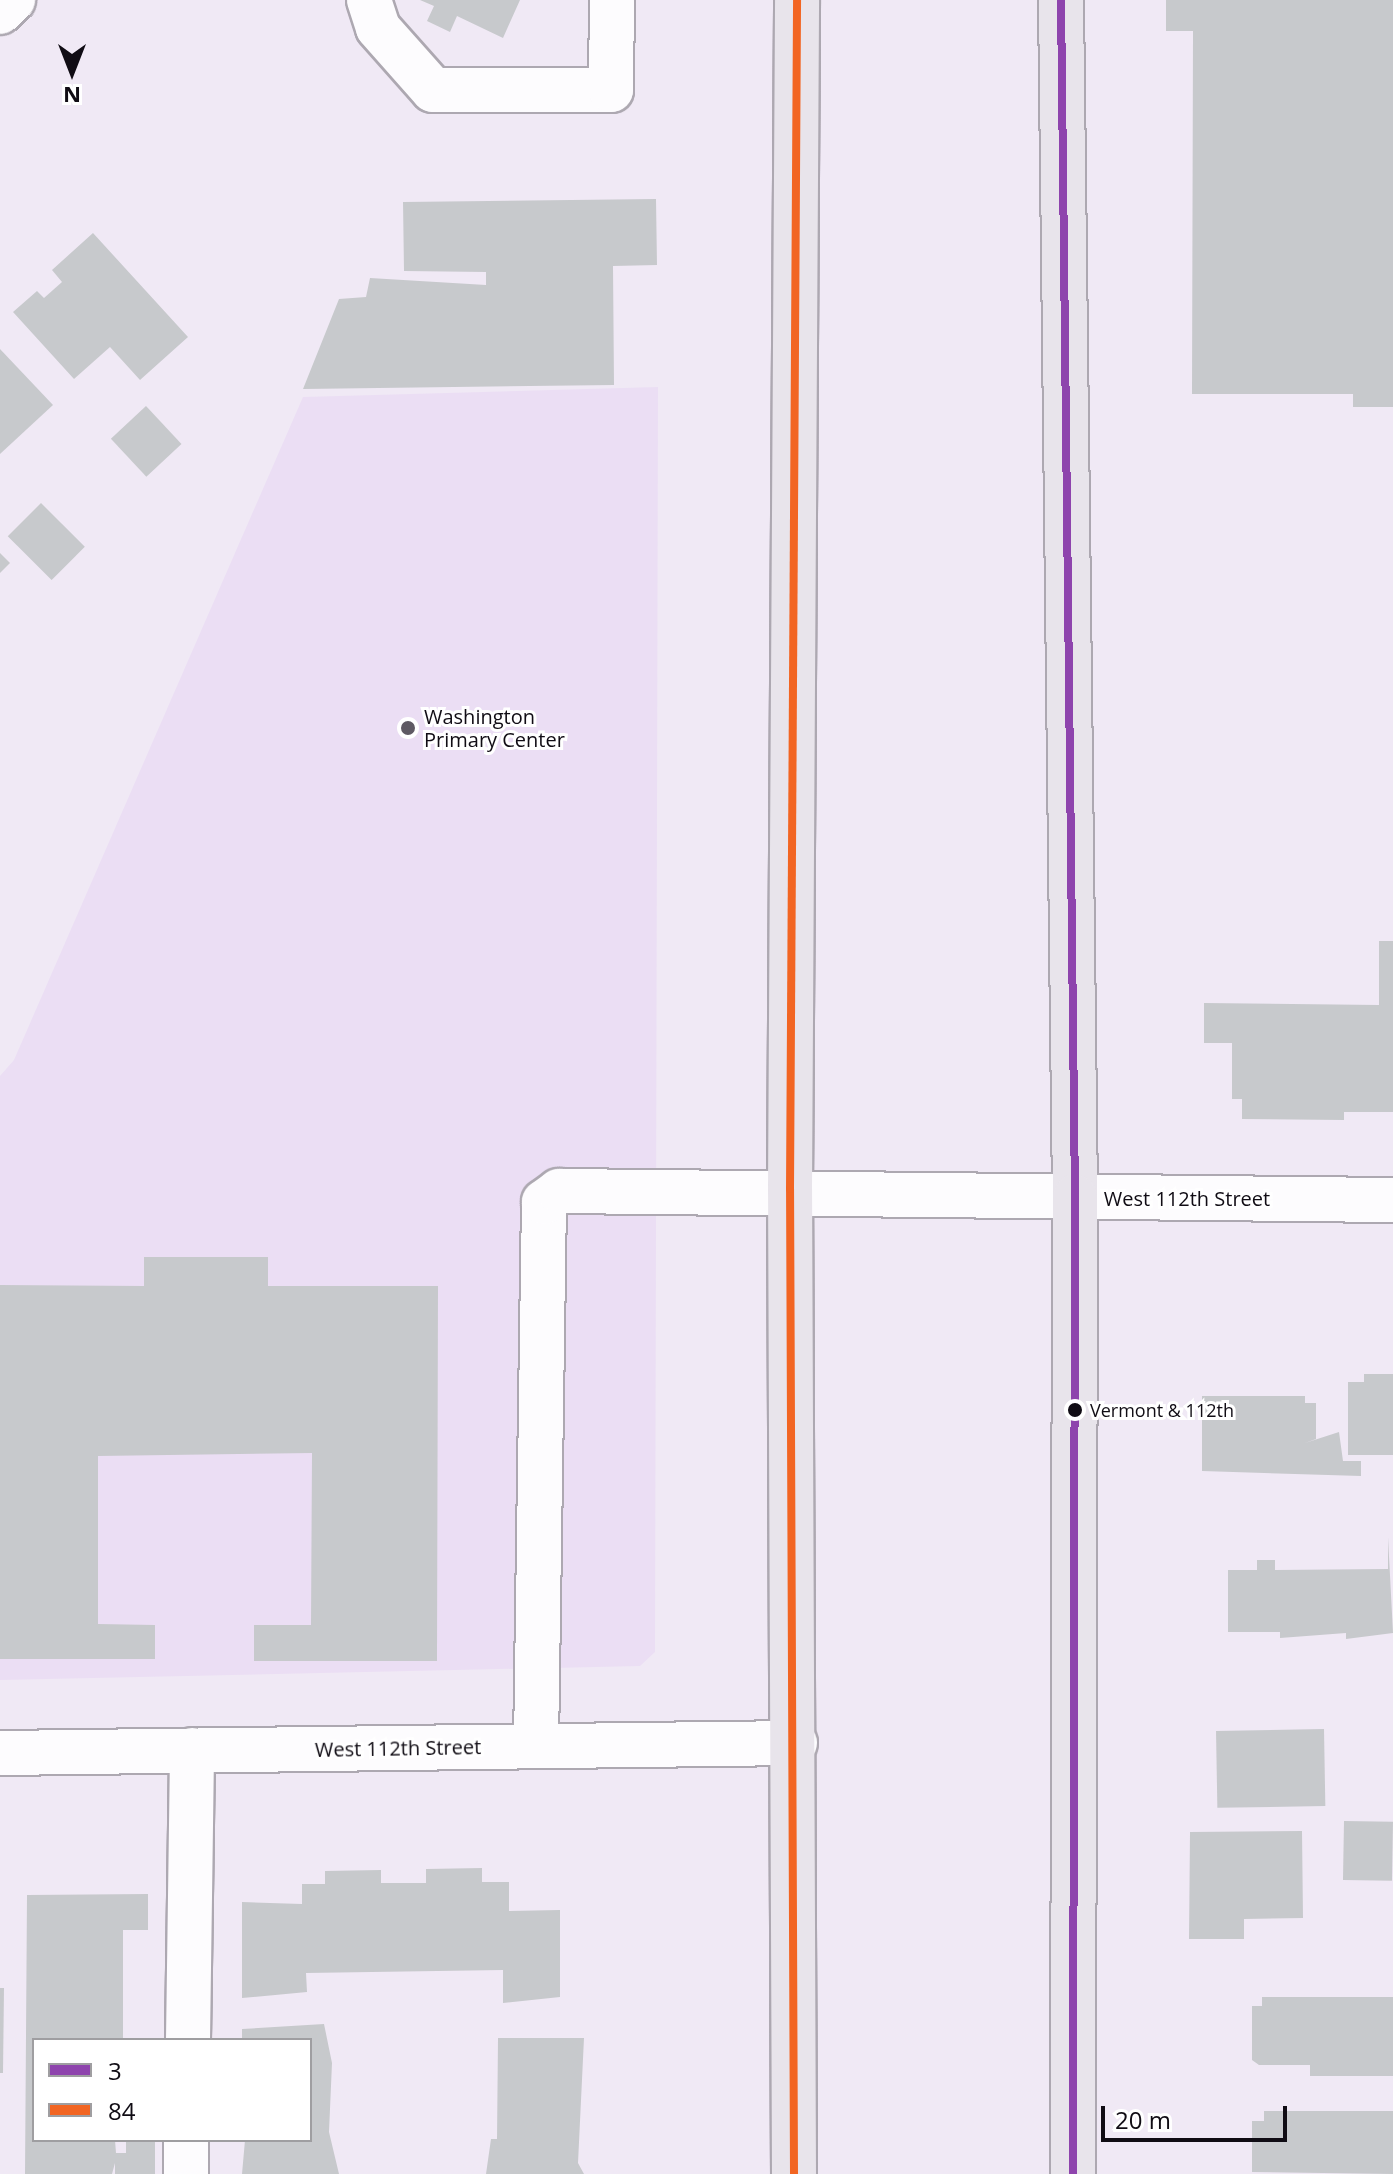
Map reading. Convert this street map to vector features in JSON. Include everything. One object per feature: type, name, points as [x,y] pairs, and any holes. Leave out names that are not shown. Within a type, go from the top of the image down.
[{"type":"main road","points":[[794,2174],[795,1743],[790,1189],[797,0]]},
{"type":"main road","points":[[1061,0],[1075,1197],[1073,2174]]},
{"type":"street","points":[[0,12],[13,0]]},
{"type":"street","points":[[369,0],[378,28],[433,90],[611,90],[612,0]]},
{"type":"street","name":"West 112th Street","points":[[536,1746],[544,1202],[559,1191],[790,1189],[1075,1197],[1393,1200]]},
{"type":"street","name":"West 112th Street","points":[[0,1753],[795,1743]]},
{"type":"street","points":[[188,2038],[192,1750]]},
{"type":"street","points":[[186,2142],[186,2174]]},
{"type":"shaded area","name":"Washington Primary Center","points":[[658,387],[655,1652],[640,1666],[0,1680],[0,1076],[14,1060],[303,397]]},
{"type":"building","points":[[420,0],[520,0],[503,38],[457,16],[450,32],[427,21],[434,6]]},
{"type":"building","points":[[1166,0],[1393,0],[1393,407],[1353,407],[1353,394],[1192,394],[1193,31],[1166,31]]},
{"type":"building","points":[[656,199],[657,265],[613,266],[614,385],[303,389],[339,299],[366,297],[370,278],[486,285],[486,272],[404,271],[403,202]]},
{"type":"building","points":[[93,233],[188,337],[140,380],[110,347],[74,379],[13,312],[37,291],[44,298],[62,282],[52,270]]},
{"type":"building","points":[[0,349],[53,405],[0,454]]},
{"type":"building","points":[[146,406],[181,444],[146,477],[111,439]]},
{"type":"building","points":[[41,503],[85,547],[52,580],[8,536]]},
{"type":"building","points":[[0,553],[10,563],[0,573]]},
{"type":"building","points":[[1379,941],[1393,941],[1393,1112],[1344,1112],[1344,1120],[1242,1119],[1242,1099],[1232,1099],[1232,1043],[1204,1043],[1204,1003],[1379,1005]]},
{"type":"building","points":[[144,1257],[268,1257],[268,1286],[438,1286],[437,1661],[254,1661],[254,1625],[311,1625],[312,1453],[98,1456],[98,1624],[155,1625],[155,1659],[0,1659],[0,1285],[144,1286]]},
{"type":"building","points":[[1364,1374],[1393,1374],[1393,1455],[1348,1455],[1348,1382],[1364,1382]]},
{"type":"building","points":[[1202,1396],[1305,1396],[1305,1403],[1316,1403],[1316,1439],[1305,1443],[1339,1432],[1343,1461],[1361,1461],[1361,1476],[1202,1471]]},
{"type":"building","points":[[1388,1537],[1393,1633],[1346,1639],[1346,1633],[1280,1638],[1280,1632],[1228,1632],[1228,1570],[1257,1570],[1257,1560],[1275,1560],[1275,1570],[1388,1569]]},
{"type":"building","points":[[1324,1729],[1325,1806],[1217,1808],[1216,1731]]},
{"type":"building","points":[[1344,1821],[1393,1822],[1392,1881],[1343,1880]]},
{"type":"building","points":[[1302,1831],[1303,1918],[1244,1919],[1244,1939],[1189,1939],[1190,1832]]},
{"type":"building","points":[[482,1868],[482,1882],[509,1882],[509,1911],[560,1910],[560,1997],[503,2003],[503,1970],[306,1973],[307,1992],[242,1998],[242,1902],[302,1904],[302,1884],[325,1884],[325,1871],[381,1870],[381,1883],[426,1883],[426,1869]]},
{"type":"building","points":[[148,1894],[148,1930],[123,1930],[123,2038],[32,2038],[32,2142],[115,2142],[116,2153],[126,2153],[126,2142],[155,2142],[155,2174],[115,2174],[115,2163],[112,2174],[25,2174],[27,1895]]},
{"type":"building","points":[[0,1988],[4,1988],[3,2073],[0,2073]]},
{"type":"building","points":[[1262,1997],[1393,1997],[1393,2076],[1310,2076],[1310,2065],[1259,2065],[1252,2060],[1252,2006],[1262,2006]]},
{"type":"building","points":[[324,2024],[332,2063],[329,2132],[339,2174],[242,2174],[245,2142],[312,2142],[312,2038],[242,2038],[242,2029]]},
{"type":"building","points":[[498,2038],[584,2038],[578,2163],[584,2174],[486,2174],[491,2139],[497,2139]]},
{"type":"building","points":[[1264,2111],[1393,2111],[1393,2174],[1252,2172],[1252,2121],[1264,2121]]},
{"type":"transit line","name":"84","points":[[794,2174],[790,1189],[797,0]]},
{"type":"transit line","name":"3","points":[[1061,0],[1075,1197],[1073,2174]]},
{"type":"place","name":"Washington Primary Center","points":[[408,728]]},
{"type":"place","name":"Vermont & 112th","points":[[1075,1410]]}]
